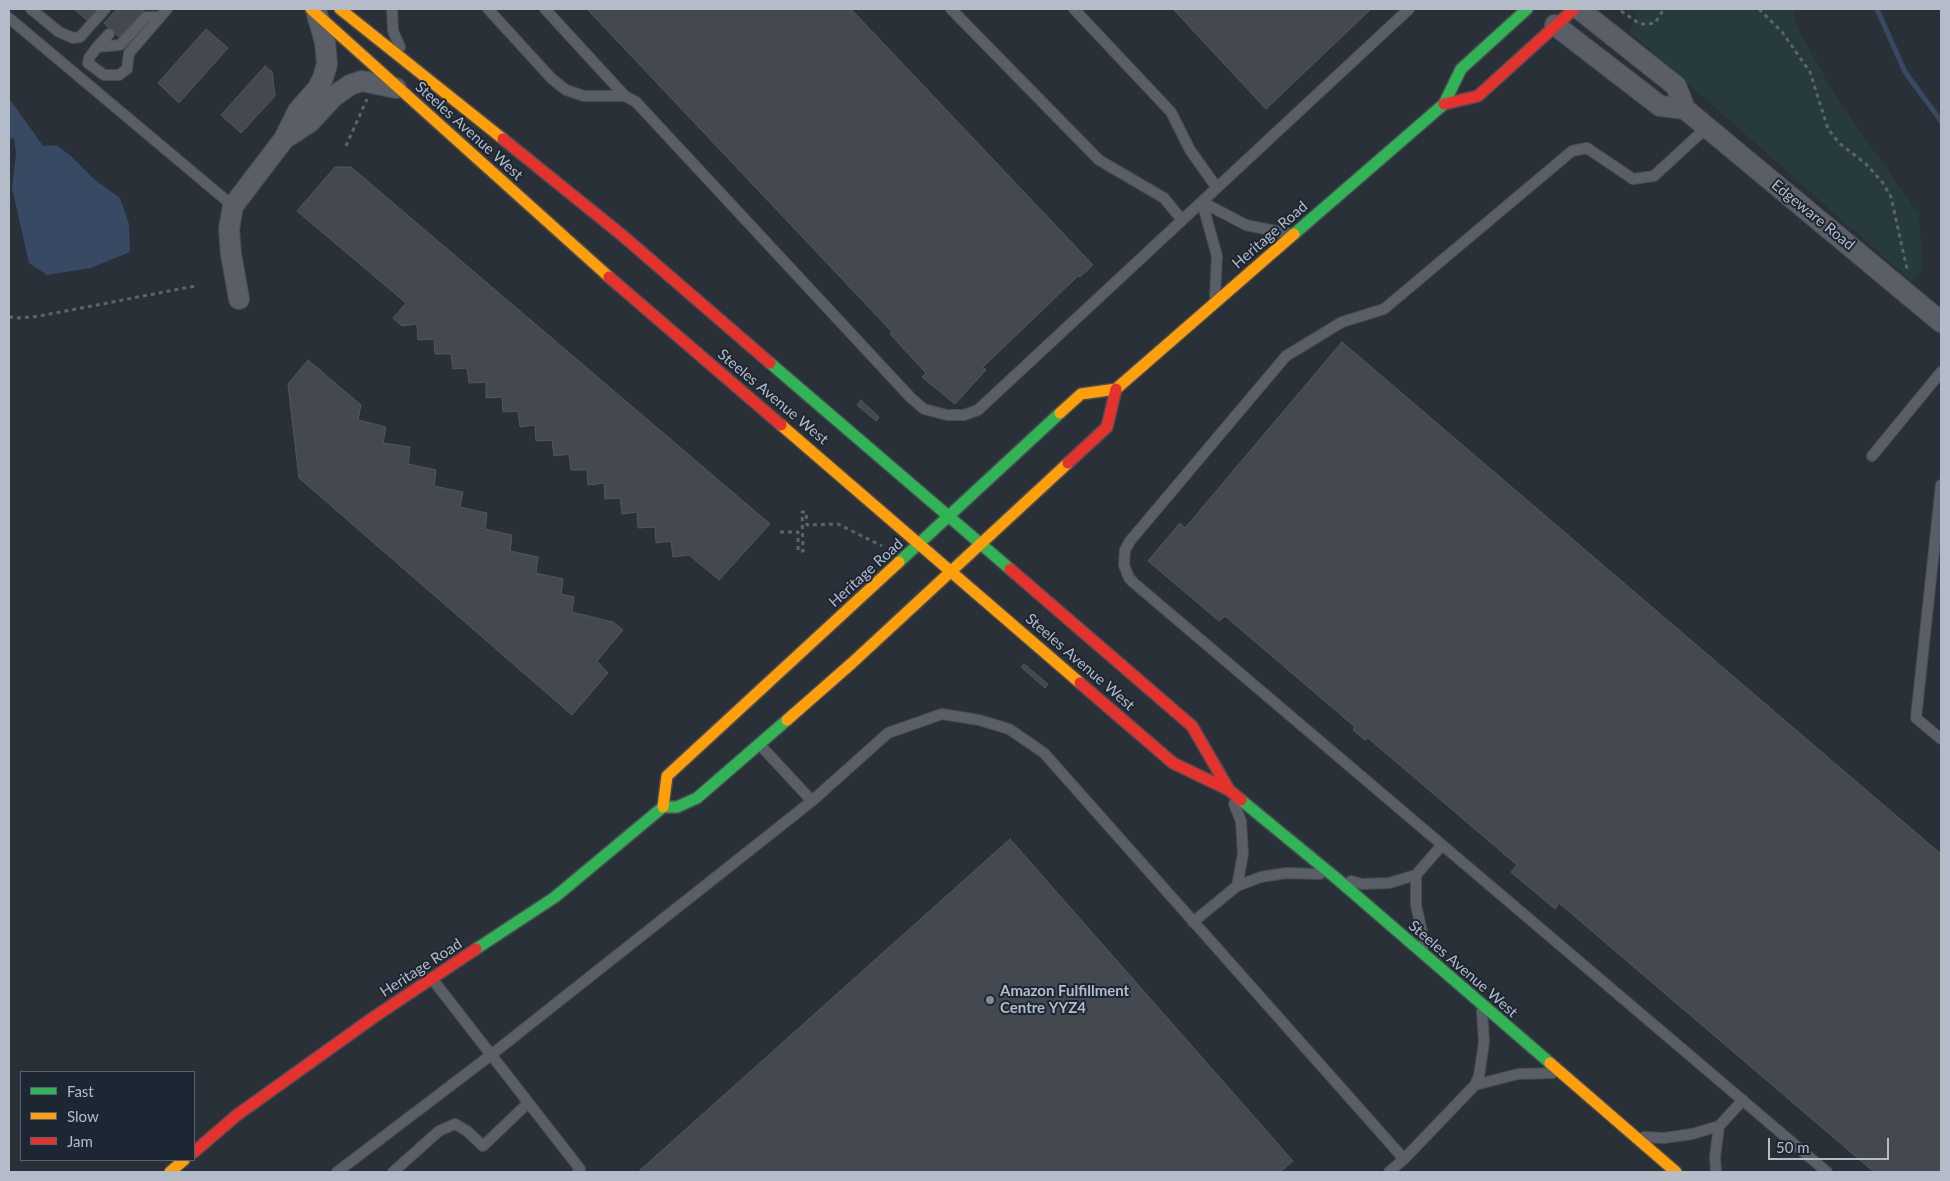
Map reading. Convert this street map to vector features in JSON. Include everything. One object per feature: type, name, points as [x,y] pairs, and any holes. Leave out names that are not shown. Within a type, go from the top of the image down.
[{"type":"main road","name":"Steeles Avenue West","points":[[340,9],[623,236],[1192,726],[1229,790]]},
{"type":"main road","name":"Heritage Road","points":[[195,1151],[245,1110],[374,1017],[554,897],[663,807],[667,776],[1081,394],[1116,389],[1444,104],[1461,69],[1527,9]]},
{"type":"main road","name":"Heritage Road","points":[[1444,104],[1478,96],[1549,20],[1574,9]]},
{"type":"main road","name":"Steeles Avenue West","points":[[314,11],[570,242],[952,570],[1173,763],[1229,790],[1336,878],[1676,1172]]},
{"type":"main road","points":[[663,807],[687,804],[697,798],[760,746],[952,570],[1106,427],[1116,389]]},
{"type":"main road","points":[[170,1172],[183,1161]]},
{"type":"street","name":"Edgeware Road","points":[[1579,9],[1676,86],[1685,109],[1706,128],[1941,322]]},
{"type":"street","points":[[239,299],[231,254],[229,229],[233,206],[284,139],[298,111],[318,88],[327,64],[325,42],[314,11]]},
{"type":"street","points":[[1549,20],[1660,106],[1685,109]]},
{"type":"street","points":[[284,139],[310,122],[333,97],[350,85],[362,81],[376,82],[401,89]]},
{"type":"lane","points":[[31,9],[60,32],[73,38],[80,36],[104,9]]},
{"type":"lane","points":[[109,34],[96,47],[88,63],[104,75],[119,75],[127,69],[129,53],[167,9]]},
{"type":"lane","points":[[392,9],[393,30],[404,60]]},
{"type":"lane","points":[[488,9],[552,79],[566,90],[584,96],[625,96]]},
{"type":"lane","points":[[545,9],[625,96],[636,102],[910,398],[924,409],[947,415],[964,415],[978,410],[1409,9]]},
{"type":"lane","points":[[951,9],[1099,160],[1164,198],[1182,220]]},
{"type":"lane","points":[[1074,9],[1171,112],[1190,150],[1217,188]]},
{"type":"lane","points":[[96,47],[120,45],[146,17],[159,17]]},
{"type":"lane","points":[[9,18],[233,206]]},
{"type":"lane","points":[[1706,128],[1654,176],[1634,180],[1587,148],[1572,151],[1384,309],[1342,322],[1286,356],[1125,550],[1124,566],[1129,578],[1134,583],[1827,1172]]},
{"type":"lane","points":[[1202,202],[1246,225],[1294,235]]},
{"type":"lane","points":[[1202,202],[1217,256],[1214,304]]},
{"type":"lane","points":[[1872,456],[1941,372]]},
{"type":"lane","points":[[1941,485],[1916,718],[1941,739]]},
{"type":"lane","points":[[337,1172],[491,1055],[812,801],[888,733],[942,714],[979,720],[1009,729],[1044,753],[1404,1159]]},
{"type":"lane","points":[[760,746],[812,801]]},
{"type":"lane","points":[[1229,790],[1240,821],[1244,854],[1237,886]]},
{"type":"lane","points":[[1193,922],[1237,886],[1261,877],[1286,873],[1311,873],[1362,884],[1389,883],[1416,875],[1442,845]]},
{"type":"lane","points":[[1416,875],[1416,905],[1421,934],[1432,962]]},
{"type":"lane","points":[[432,979],[579,1171]]},
{"type":"lane","points":[[1389,1172],[1404,1159],[1475,1085],[1479,1076],[1484,1042],[1482,1004]]},
{"type":"lane","points":[[1475,1085],[1518,1074],[1560,1073]]},
{"type":"lane","points":[[1635,1137],[1664,1138],[1692,1134],[1719,1126],[1742,1100]]},
{"type":"lane","points":[[393,1172],[439,1131],[455,1124],[467,1131],[482,1146],[528,1103]]},
{"type":"lane","points":[[1716,1172],[1715,1157],[1719,1126]]},
{"type":"path","points":[[1621,12],[1640,24],[1648,24],[1655,23],[1664,9]]},
{"type":"path","points":[[1759,9],[1782,32],[1810,72],[1828,129],[1839,143],[1866,164],[1883,183],[1891,197],[1902,255],[1906,268],[1911,275]]},
{"type":"path","points":[[346,146],[368,97]]},
{"type":"path","points":[[9,317],[40,316],[195,286]]},
{"type":"path","points":[[780,532],[798,532],[798,551],[803,551],[802,512],[806,512],[807,525],[838,524],[882,546]]},
{"type":"green space","points":[[1638,9],[1794,9],[1795,23],[1837,99],[1919,214],[1923,269],[1912,282],[1630,32]]},
{"type":"water","points":[[9,98],[43,146],[56,145],[71,156],[95,180],[120,198],[129,224],[130,252],[91,268],[47,275],[29,263],[12,188],[16,153],[14,138],[9,139]]},
{"type":"building","points":[[74,9],[96,9],[87,20]]},
{"type":"building","points":[[117,9],[145,9],[119,37],[104,23]]},
{"type":"building","points":[[587,9],[851,9],[1093,265],[1080,277],[1079,275],[983,367],[986,370],[955,404],[922,377],[926,373],[890,334],[892,332]]},
{"type":"building","points":[[1173,9],[1371,9],[1266,109]]},
{"type":"building","points":[[206,29],[228,48],[179,103],[158,83]]},
{"type":"building","points":[[265,66],[272,72],[275,96],[241,133],[221,115]]},
{"type":"building","points":[[335,167],[351,167],[770,524],[719,580],[689,555],[673,557],[671,541],[656,543],[655,527],[638,528],[637,512],[622,514],[620,498],[605,499],[604,483],[588,485],[587,470],[571,470],[569,454],[554,456],[552,440],[536,441],[535,425],[520,427],[518,411],[503,412],[502,397],[486,398],[486,382],[469,383],[467,368],[453,369],[451,354],[435,354],[434,339],[418,340],[417,324],[402,326],[393,318],[406,303],[297,211]]},
{"type":"building","points":[[1342,342],[1941,854],[1941,1172],[1874,1172],[1559,903],[1555,909],[1511,872],[1517,865],[1368,738],[1365,740],[1353,730],[1355,727],[1225,616],[1219,621],[1148,561],[1180,523],[1185,528]]},
{"type":"building","points":[[308,360],[361,405],[358,420],[386,427],[383,443],[410,447],[408,464],[436,470],[434,486],[463,492],[460,507],[487,513],[485,529],[512,535],[510,551],[538,557],[536,573],[563,579],[561,594],[574,597],[572,612],[613,622],[623,630],[597,661],[608,673],[572,715],[299,478],[288,384]]},
{"type":"building","points":[[861,400],[879,417],[876,421],[857,405]]},
{"type":"building","points":[[1024,664],[1048,684],[1045,688],[1021,667]]},
{"type":"building","name":"Amazon Fulfillment Centre YYZ4","points":[[1010,839],[1293,1161],[1280,1172],[638,1172]]},
{"type":"waterway","points":[[1877,9],[1905,72],[1941,121]]},
{"type":"traffic: fast","points":[[1294,234],[1444,104],[1461,69],[1527,9]]},
{"type":"traffic: fast","points":[[770,363],[1010,569]]},
{"type":"traffic: fast","points":[[899,562],[1060,413]]},
{"type":"traffic: fast","points":[[476,949],[555,897],[663,807],[677,807],[697,798],[787,720]]},
{"type":"traffic: fast","points":[[1241,800],[1336,878],[1550,1063]]},
{"type":"traffic: slow","points":[[311,9],[609,277]]},
{"type":"traffic: slow","points":[[340,9],[503,139]]},
{"type":"traffic: slow","points":[[1060,413],[1081,394],[1116,389],[1294,234]]},
{"type":"traffic: slow","points":[[781,425],[1080,683]]},
{"type":"traffic: slow","points":[[787,720],[852,663],[1068,463]]},
{"type":"traffic: slow","points":[[663,807],[667,776],[899,562]]},
{"type":"traffic: slow","points":[[1550,1063],[1676,1172]]},
{"type":"traffic: slow","points":[[170,1172],[183,1161]]},
{"type":"traffic: jam","points":[[1444,104],[1478,96],[1574,9]]},
{"type":"traffic: jam","points":[[503,139],[623,236],[770,363]]},
{"type":"traffic: jam","points":[[609,277],[781,425]]},
{"type":"traffic: jam","points":[[1068,463],[1107,427],[1116,389]]},
{"type":"traffic: jam","points":[[1010,569],[1192,726],[1229,790]]},
{"type":"traffic: jam","points":[[1080,683],[1173,763],[1229,790],[1241,800]]},
{"type":"traffic: jam","points":[[195,1151],[237,1115],[374,1017],[476,949]]},
{"type":"place","name":"Amazon Fulfillment Centre YYZ4","points":[[990,1000]]}]
